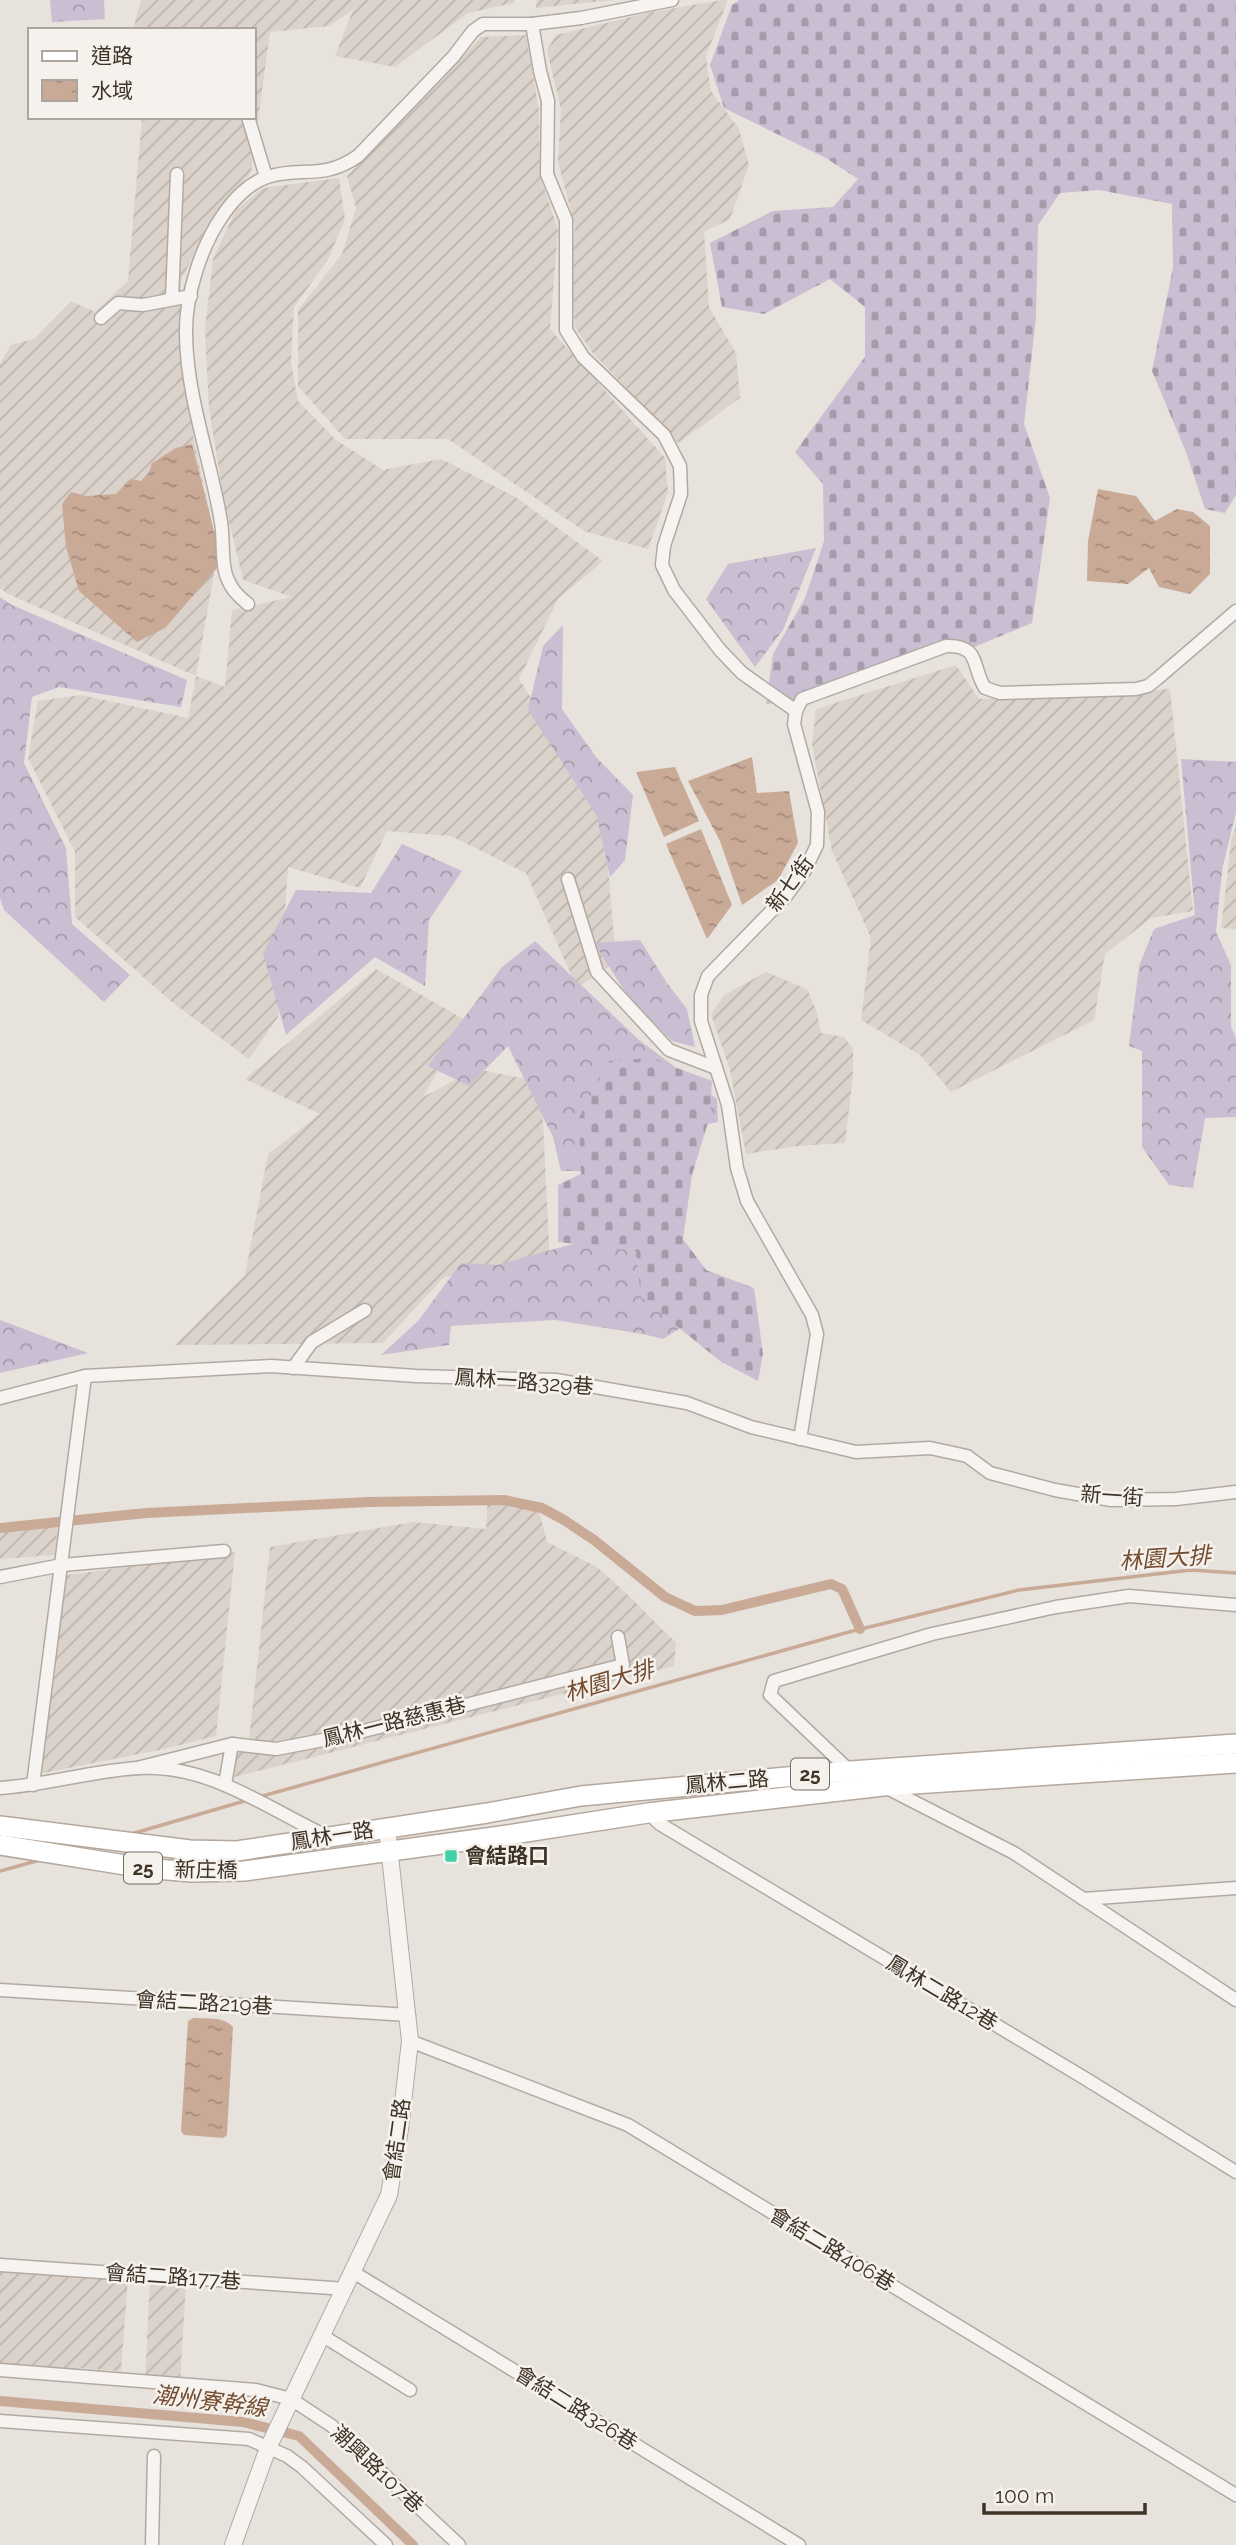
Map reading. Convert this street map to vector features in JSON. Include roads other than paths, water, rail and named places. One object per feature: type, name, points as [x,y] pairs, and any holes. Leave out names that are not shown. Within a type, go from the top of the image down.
[{"type":"main road","name":"鳳林二路","points":[[387,1828],[581,1796],[850,1771],[1236,1744]]},
{"type":"main road","name":"鳳林二路","points":[[390,1852],[648,1813],[883,1786],[1236,1763]]},
{"type":"main road","name":"新庄橋","points":[[0,1826],[190,1850],[237,1851],[278,1844]]},
{"type":"main road","name":"鳳林一路","points":[[278,1844],[387,1828]]},
{"type":"main road","name":"新庄橋","points":[[0,1844],[144,1868],[192,1872],[244,1871],[287,1866]]},
{"type":"main road","name":"鳳林一路","points":[[287,1866],[390,1852]]},
{"type":"street","points":[[248,604],[233,593],[225,573],[221,522],[195,410],[186,334],[194,272],[222,215],[246,188],[266,177],[324,172],[343,166],[377,137],[453,57],[473,31],[483,24],[533,24],[581,18],[672,0]]},
{"type":"street","points":[[533,24],[540,71],[548,101],[547,174],[566,220],[566,330],[583,357],[664,435],[680,466],[681,494],[664,546],[662,565],[674,590],[720,650],[742,673],[796,711],[802,699],[813,693],[946,646],[964,648],[975,657],[985,688],[1000,693],[1136,689],[1148,686],[1236,611]]},
{"type":"street","points":[[248,119],[266,177]]},
{"type":"street","points":[[172,299],[177,174]]},
{"type":"street","points":[[101,318],[118,303],[142,305],[191,296]]},
{"type":"street","name":"新七街","points":[[796,711],[794,724],[818,811],[817,845],[805,870],[786,896],[708,976],[701,995],[701,1021],[728,1105],[737,1168],[747,1201],[812,1314],[817,1334],[800,1439]]},
{"type":"street","points":[[568,879],[597,971],[669,1050],[716,1068]]},
{"type":"street","points":[[293,1368],[312,1342],[365,1310]]},
{"type":"street","name":"鳳林一路329巷","points":[[85,1376],[271,1366],[416,1376],[556,1380],[687,1403],[751,1427],[856,1452],[930,1448],[967,1456],[990,1473]]},
{"type":"street","points":[[0,1398],[85,1376],[33,1785]]},
{"type":"street","name":"新一街","points":[[990,1473],[1055,1490],[1111,1500],[1175,1499],[1236,1492]]},
{"type":"street","points":[[0,1577],[62,1565],[225,1551]]},
{"type":"street","points":[[850,1771],[771,1695],[774,1681],[932,1634],[1056,1607],[1129,1596],[1236,1605]]},
{"type":"street","name":"鳳林一路慈惠巷","points":[[137,1768],[232,1744],[276,1749],[344,1736],[623,1665],[618,1637]]},
{"type":"street","points":[[225,1784],[232,1744]]},
{"type":"street","points":[[0,1788],[137,1768],[171,1769],[225,1784],[328,1837]]},
{"type":"street","points":[[883,1786],[1014,1853],[1236,2000]]},
{"type":"street","name":"鳳林二路12巷","points":[[648,1813],[660,1824],[1236,2172]]},
{"type":"street","name":"會結二路","points":[[269,2445],[389,2195],[410,2041],[387,1828]]},
{"type":"street","points":[[1083,1899],[1236,1888]]},
{"type":"street","name":"會結二路219巷","points":[[0,1990],[409,2015]]},
{"type":"street","name":"會結二路406巷","points":[[410,2041],[628,2125],[1236,2495]]},
{"type":"street","name":"會結二路177巷","points":[[0,2265],[346,2289]]},
{"type":"street","name":"會結二路326巷","points":[[353,2272],[799,2545]]},
{"type":"street","points":[[323,2336],[410,2390]]},
{"type":"street","name":"潮興路107巷","points":[[0,2370],[256,2390],[289,2402],[317,2416],[342,2435],[459,2545]]},
{"type":"street","points":[[0,2421],[249,2439],[269,2445],[302,2467],[386,2545]]},
{"type":"street","points":[[233,2545],[269,2445]]},
{"type":"street","points":[[152,2545],[154,2456]]},
{"type":"water","points":[[192,444],[215,535],[218,567],[165,628],[137,642],[79,591],[66,547],[62,504],[71,492],[87,496],[116,494],[130,479],[141,481],[149,472],[152,463],[176,448]]},
{"type":"water","points":[[1098,489],[1136,496],[1155,521],[1177,509],[1193,512],[1210,526],[1210,574],[1190,594],[1159,587],[1149,568],[1128,584],[1087,581],[1088,541]]},
{"type":"water","points":[[752,757],[757,793],[789,791],[798,843],[778,880],[742,905],[720,841],[688,781]]},
{"type":"water","points":[[675,767],[699,821],[664,837],[636,772]]},
{"type":"water","points":[[701,829],[732,905],[707,939],[666,844]]},
{"type":"water","points":[[193,2018],[219,2020],[233,2027],[227,2135],[223,2138],[184,2135],[181,2131],[188,2021]]},
{"type":"waterway","points":[[0,1528],[146,1513],[369,1502],[504,1500],[542,1508],[564,1520],[594,1540],[665,1597],[695,1611],[722,1610],[831,1584],[842,1589],[860,1629]]},
{"type":"waterway","name":"林園大排","points":[[259,1797],[849,1632],[1019,1590],[1191,1570],[1236,1573]]},
{"type":"waterway","name":"林園大排","points":[[131,1834],[248,1800]]},
{"type":"waterway","name":"林園大排","points":[[0,1871],[40,1860]]},
{"type":"waterway","name":"潮州寮幹線","points":[[0,2401],[243,2422],[299,2436],[413,2545]]},
{"type":"place","name":"會結路口","points":[[451,1856]]}]
